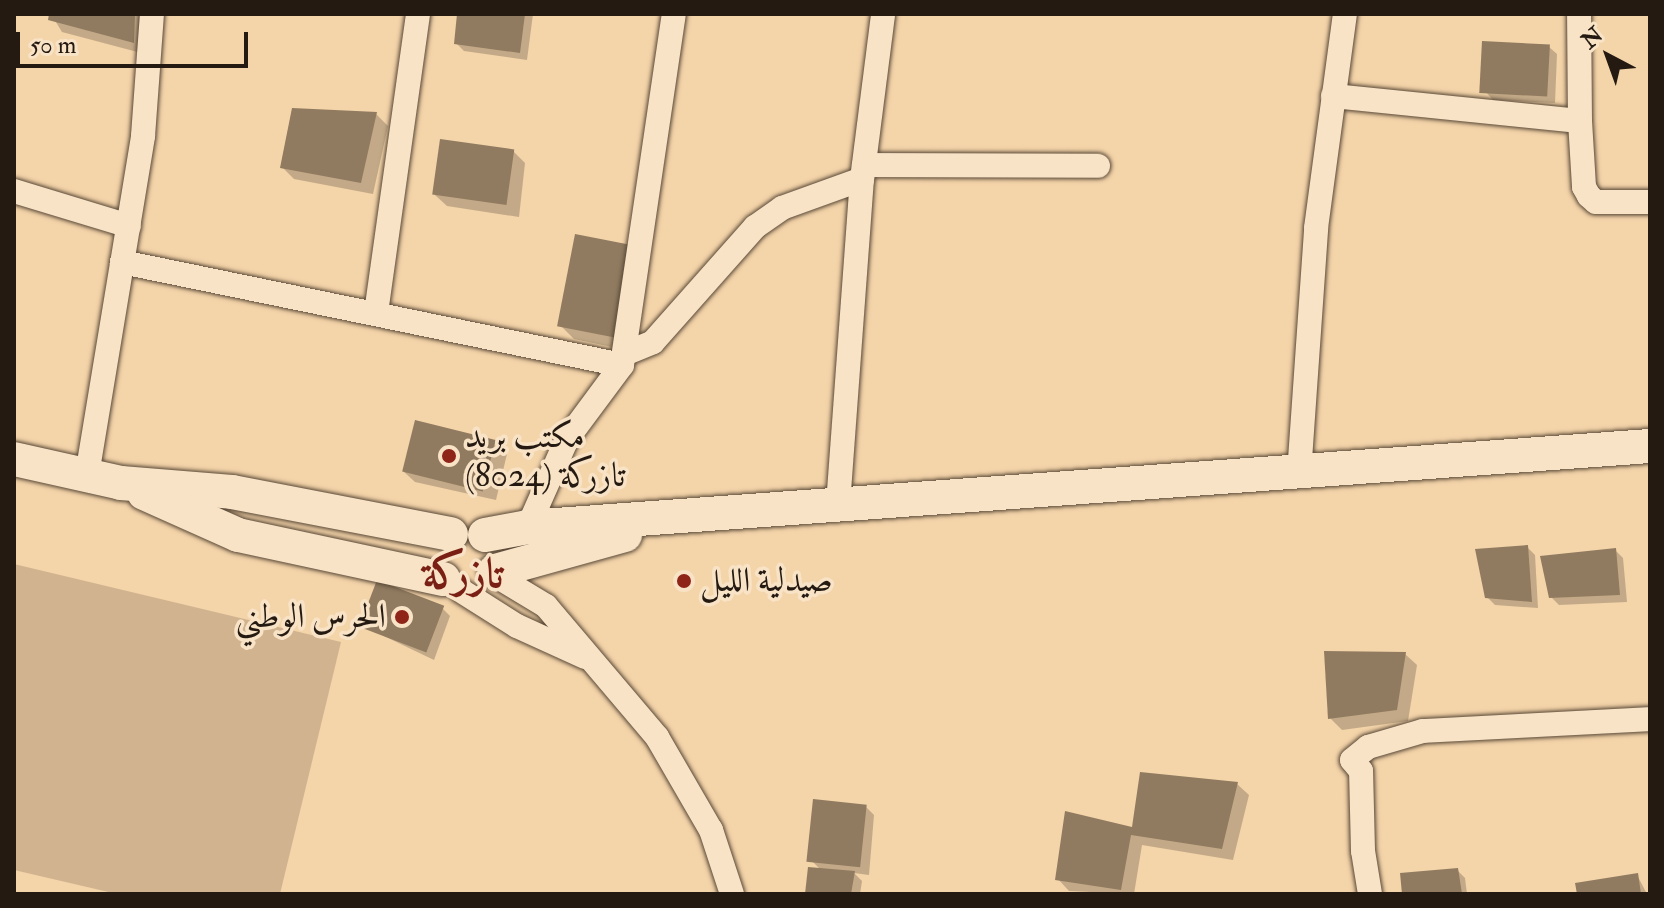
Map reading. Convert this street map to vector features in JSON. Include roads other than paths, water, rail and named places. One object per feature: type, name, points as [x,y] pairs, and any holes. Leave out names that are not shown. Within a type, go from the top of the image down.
[{"type":"street","points":[[87,475],[129,226],[152,14]]},
{"type":"street","points":[[376,313],[418,14]]},
{"type":"street","points":[[623,360],[674,14]]},
{"type":"street","points":[[838,505],[863,172],[883,14]]},
{"type":"street","points":[[1299,474],[1316,228],[1345,14]]},
{"type":"street","points":[[1579,14],[1584,187],[1596,202],[1650,202]]},
{"type":"street","points":[[1333,96],[1580,121]]},
{"type":"street","points":[[528,527],[567,439],[623,360],[653,342],[755,227],[782,208],[863,172],[1098,166]]},
{"type":"street","points":[[14,191],[129,226]]},
{"type":"street","points":[[122,262],[623,360]]},
{"type":"street","points":[[14,459],[121,483],[232,492],[451,534],[468,529],[485,535],[528,527],[679,520],[838,505],[1299,474],[1650,446]]},
{"type":"street","points":[[121,483],[238,535],[476,588],[494,573],[679,520]]},
{"type":"street","points":[[451,534],[437,549],[452,584],[517,626],[595,661]]},
{"type":"street","points":[[485,535],[496,554],[494,573]]},
{"type":"street","points":[[494,573],[546,606],[595,661],[672,763],[711,830],[732,894]]},
{"type":"street","points":[[1370,894],[1363,851],[1361,771],[1352,760],[1368,747],[1423,731],[1650,719]]},
{"type":"place","name":"مكتب بريد تازركة (8024)","points":[[449,456]]},
{"type":"place","name":"صيدلية الليل","points":[[684,581]]},
{"type":"place","name":"الحرس الوطني","points":[[402,617]]},
{"type":"district","name":"تازركة","points":[[463,574]]}]
